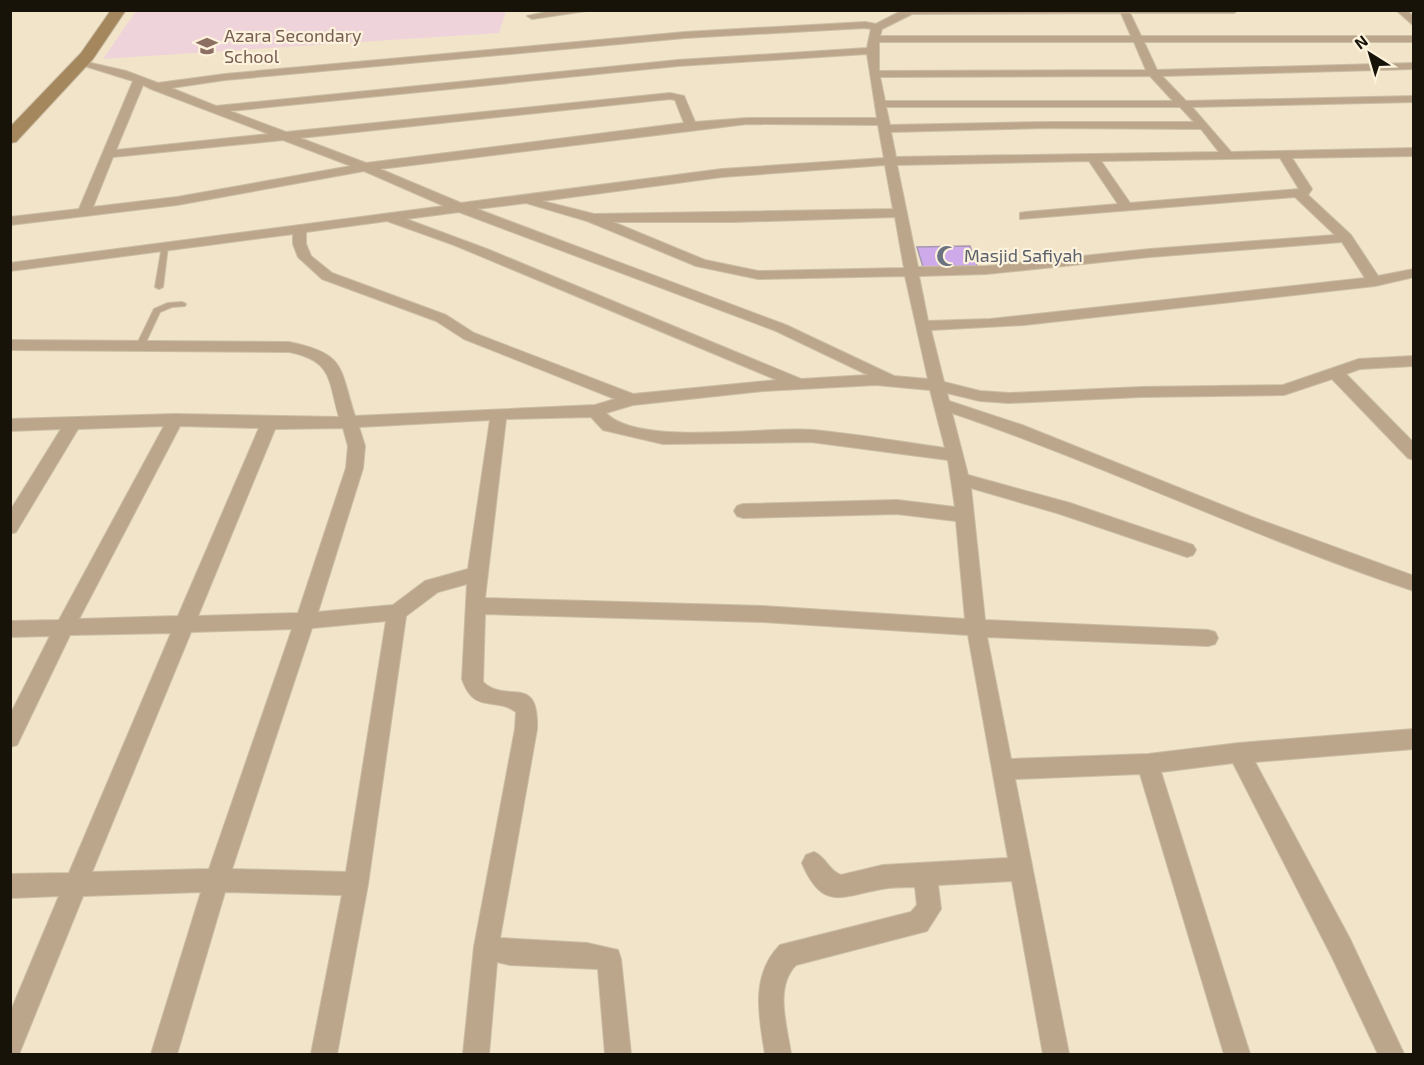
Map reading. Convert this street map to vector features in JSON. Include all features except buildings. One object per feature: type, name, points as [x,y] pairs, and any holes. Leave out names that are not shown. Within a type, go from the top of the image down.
[{"type":"street","points":[[10,138],[82,62],[119,10]]},
{"type":"street","points":[[532,16],[588,10]]},
{"type":"street","points":[[211,109],[678,63],[869,32],[912,11],[1234,10]]},
{"type":"street","points":[[1401,10],[1413,23]]},
{"type":"street","points":[[1125,11],[1153,73],[1204,126],[1227,154]]},
{"type":"street","points":[[869,32],[879,104],[922,326],[961,479],[976,628],[1056,1054]]},
{"type":"street","points":[[155,87],[225,77],[654,38],[869,32],[1137,40],[1413,39]]},
{"type":"street","points":[[82,62],[122,73],[365,167],[456,206],[781,328],[894,381]]},
{"type":"street","points":[[874,74],[1153,73],[1413,66]]},
{"type":"street","points":[[84,213],[139,81]]},
{"type":"street","points":[[109,154],[675,96],[681,100],[691,126]]},
{"type":"street","points":[[879,104],[1182,104],[1413,99]]},
{"type":"street","points":[[10,221],[200,198],[365,167],[747,121],[883,126],[1204,126]]},
{"type":"street","points":[[10,267],[456,206],[524,200],[722,173],[890,161],[1413,152]]},
{"type":"street","points":[[1025,216],[1126,206],[1300,194],[1306,189],[1284,154]]},
{"type":"street","points":[[1094,159],[1126,206]]},
{"type":"street","points":[[1300,194],[1346,238],[1375,282]]},
{"type":"street","points":[[524,200],[592,218],[682,256],[721,268],[758,275],[986,270],[1150,253],[1346,238]]},
{"type":"street","points":[[592,218],[628,216],[734,218],[900,213]]},
{"type":"street","points":[[388,217],[443,234],[577,292],[738,356],[798,384]]},
{"type":"street","points":[[300,229],[301,251],[314,268],[327,276],[441,318],[469,336],[632,400]]},
{"type":"street","points":[[922,326],[1029,322],[1271,292],[1375,282],[1413,273]]},
{"type":"street","points":[[10,345],[141,344],[289,347],[319,353],[335,371],[344,395],[349,422],[357,437],[356,461],[217,880],[164,1054]]},
{"type":"street","points":[[10,425],[175,420],[269,424],[349,422],[499,413],[595,411],[632,400],[798,384],[894,381],[937,385],[980,396],[1009,398],[1141,392],[1284,390],[1359,364],[1413,361]]},
{"type":"street","points":[[1335,372],[1413,454]]},
{"type":"street","points":[[942,404],[1016,429],[1246,522],[1413,584]]},
{"type":"street","points":[[595,411],[609,426],[663,438],[811,436],[954,455]]},
{"type":"street","points":[[476,1054],[486,947],[526,729],[527,708],[520,702],[482,695],[474,688],[472,679],[477,574],[499,413]]},
{"type":"street","points":[[10,738],[64,628],[175,420]]},
{"type":"street","points":[[10,527],[73,423]]},
{"type":"street","points":[[10,1046],[269,424]]},
{"type":"street","points":[[961,479],[1064,508],[1187,550]]},
{"type":"street","points":[[742,511],[897,507],[965,515]]},
{"type":"street","points":[[10,629],[303,621],[397,612],[432,586],[477,574]]},
{"type":"street","points":[[476,606],[763,614],[976,628],[1208,638]]},
{"type":"street","points":[[324,1054],[356,884],[397,612]]},
{"type":"street","points":[[1003,770],[1148,764],[1239,753],[1413,739]]},
{"type":"street","points":[[1239,753],[1341,948],[1391,1054]]},
{"type":"street","points":[[1148,764],[1238,1054]]},
{"type":"street","points":[[814,863],[827,882],[841,887],[883,877],[1022,869]]},
{"type":"street","points":[[778,1054],[770,993],[775,969],[781,960],[789,954],[918,922],[929,909],[925,875]]},
{"type":"street","points":[[10,886],[217,880],[356,884]]},
{"type":"street","points":[[486,947],[510,953],[587,955],[609,958],[618,1054]]},
{"type":"lane","points":[[159,287],[165,246]]},
{"type":"lane","points":[[141,344],[156,311],[171,305],[182,304]]},
{"type":"shaded area","name":"Azara Secondary School","points":[[136,11],[506,11],[499,33],[103,59]]},
{"type":"place","name":"Azara Secondary School","points":[[207,46]]},
{"type":"place","name":"Masjid Safiyah","points":[[947,256]]}]
